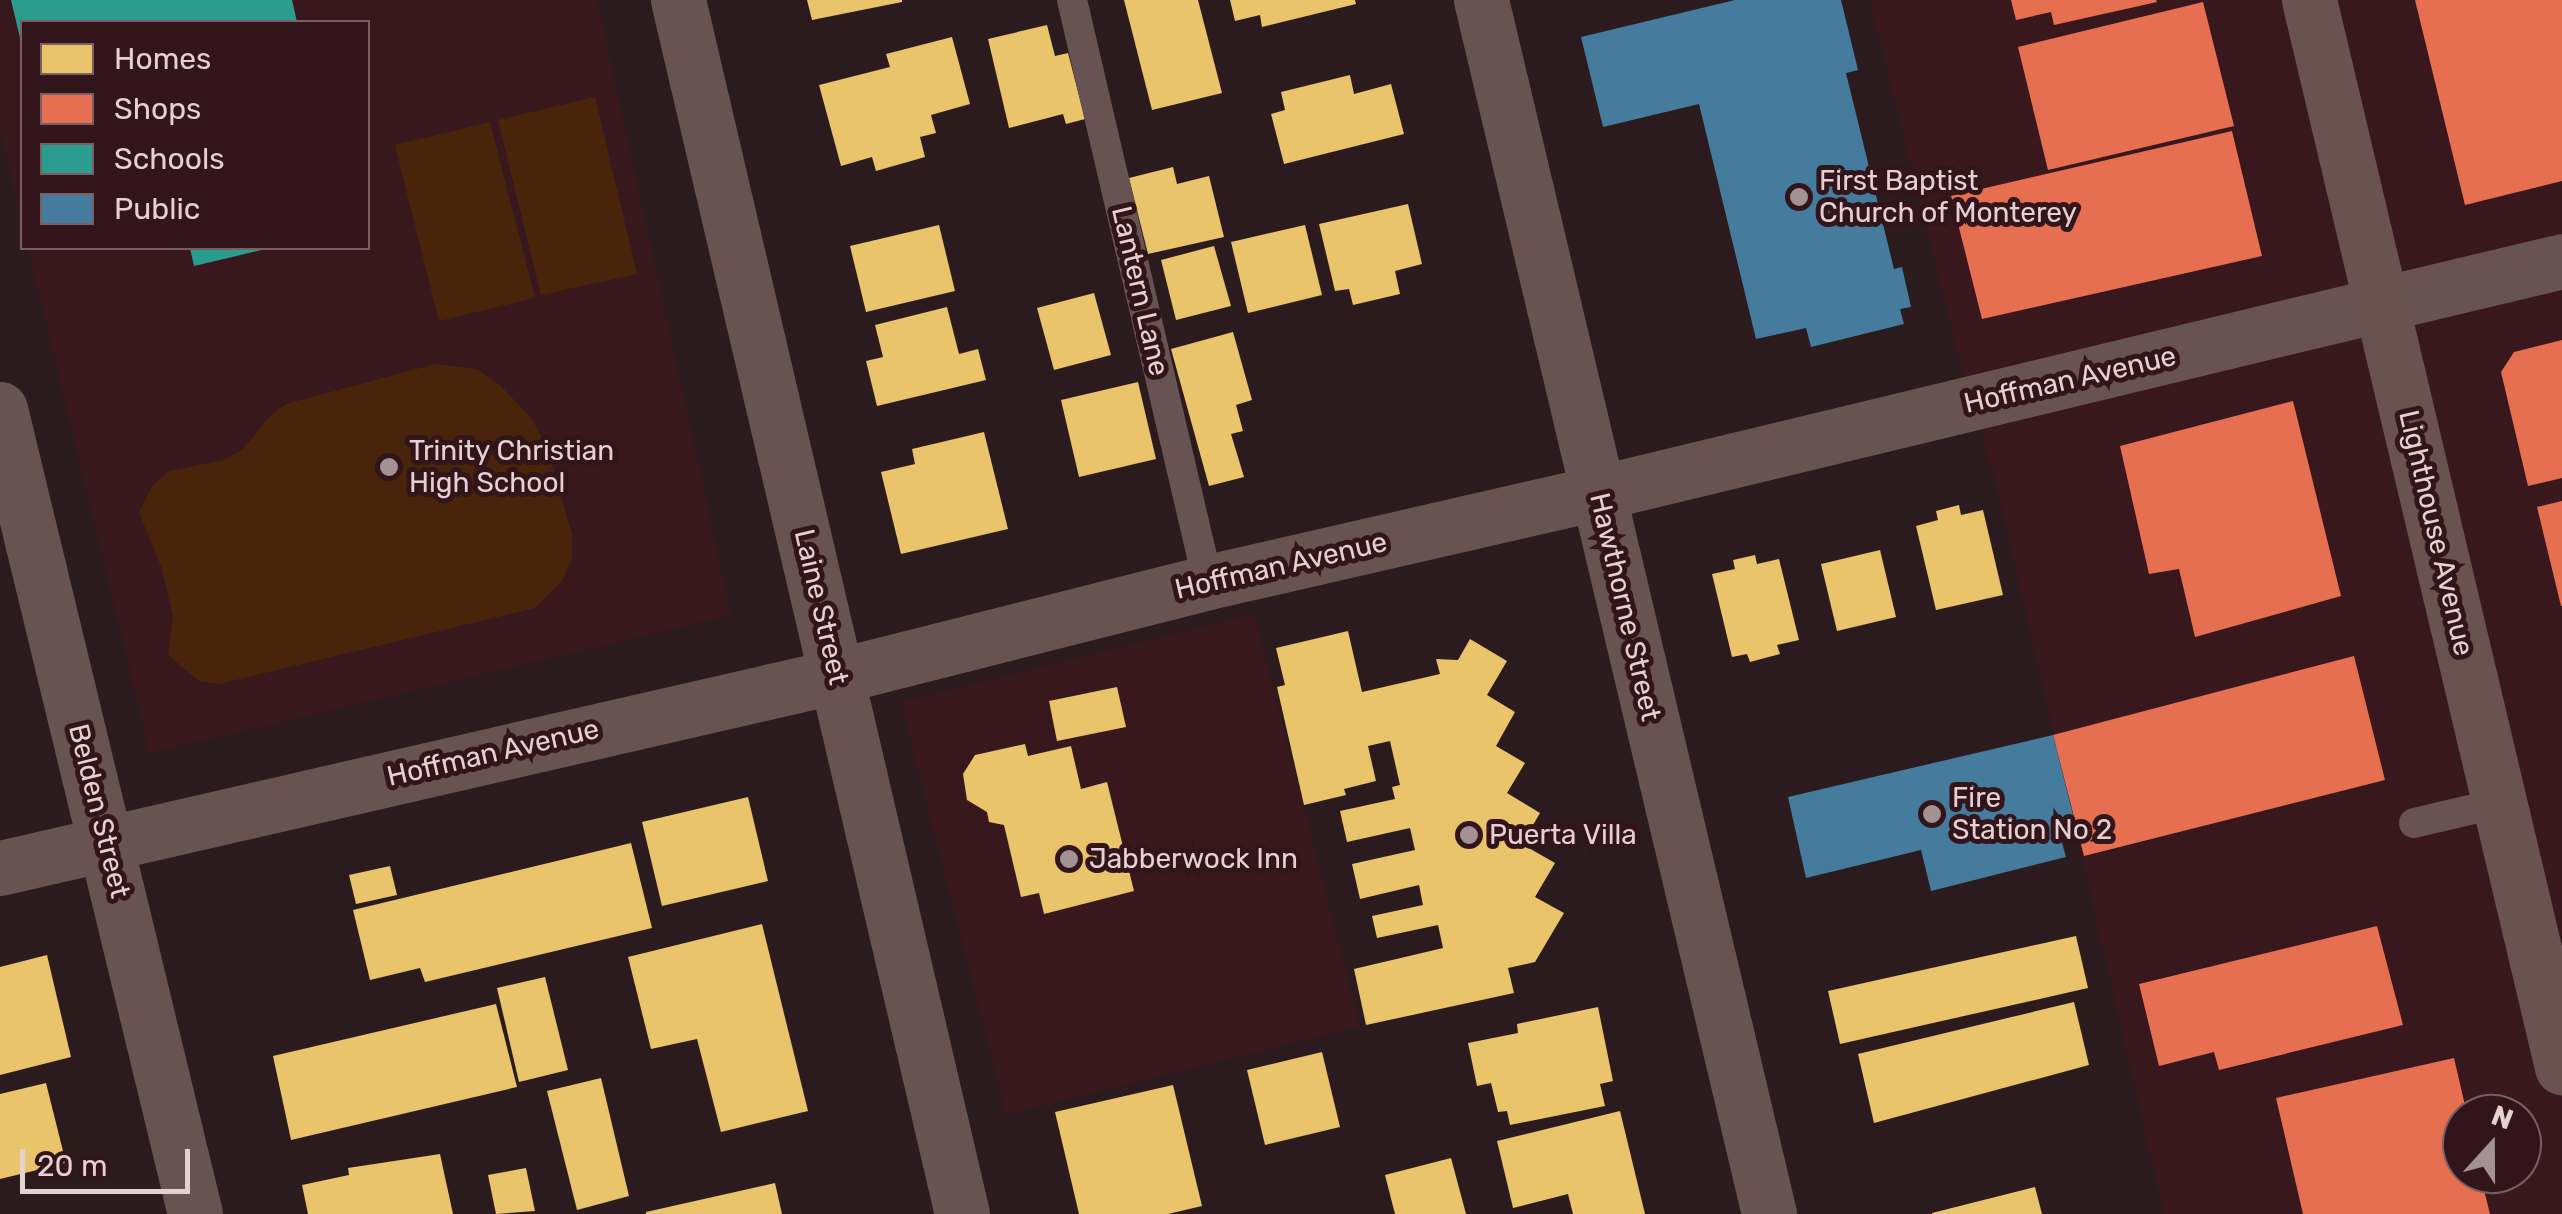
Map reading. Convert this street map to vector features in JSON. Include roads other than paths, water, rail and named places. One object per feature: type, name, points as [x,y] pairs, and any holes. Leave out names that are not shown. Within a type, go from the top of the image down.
[{"type":"main road","name":"Lighthouse Avenue","points":[[2309,0],[2562,1067]]},
{"type":"street","name":"Laine Street","points":[[678,0],[962,1214]]},
{"type":"street","name":"Hawthorne Street","points":[[1481,0],[1768,1214]]},
{"type":"street","name":"Hoffman Avenue","points":[[0,868],[837,676],[1208,582],[1598,493],[2562,261]]},
{"type":"street","name":"Belden Street","points":[[0,409],[195,1214]]},
{"type":"lane","name":"Lantern Lane","points":[[1072,0],[1208,582]]},
{"type":"lane","points":[[2414,823],[2499,803]]},
{"type":"place","name":"First Baptist Church of Monterey","points":[[1799,197]]},
{"type":"place","name":"Trinity Christian High School","points":[[389,467]]},
{"type":"place","name":"Fire Station No 2","points":[[1932,814]]},
{"type":"place","name":"Puerta Villa","points":[[1469,835]]},
{"type":"place","name":"Jabberwock Inn","points":[[1069,859]]}]
